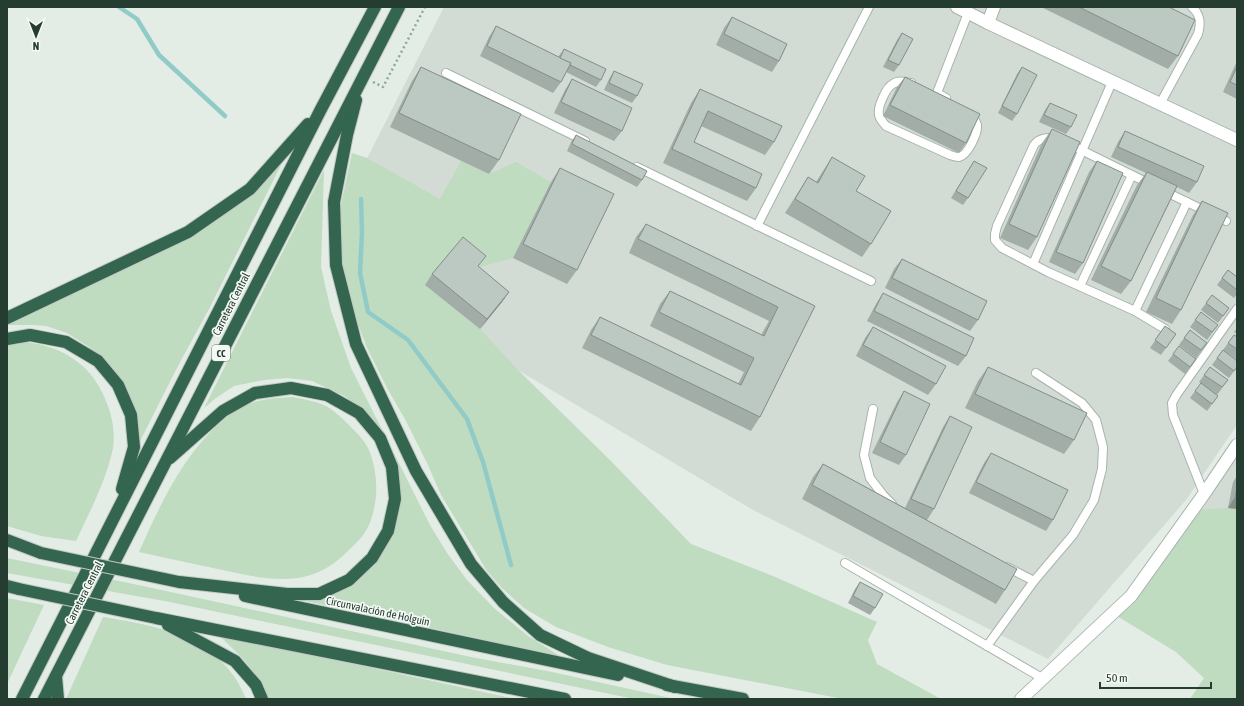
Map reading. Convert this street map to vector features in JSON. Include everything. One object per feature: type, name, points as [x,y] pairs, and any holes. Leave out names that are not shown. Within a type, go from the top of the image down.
[{"type":"highway","name":"Carretera Central","points":[[22,699],[374,7]]},
{"type":"highway","name":"Carretera Central","points":[[44,699],[362,76],[399,7]]},
{"type":"highway","points":[[362,76],[346,135],[334,202],[336,265],[356,344],[416,471],[471,564],[503,602],[540,635],[588,658],[675,687]]},
{"type":"highway","points":[[7,318],[188,232],[250,190],[320,111]]},
{"type":"highway","points":[[7,339],[30,335],[66,342],[98,361],[118,385],[131,415],[134,447],[116,513]]},
{"type":"highway","points":[[164,464],[223,411],[255,393],[291,388],[327,395],[359,413],[380,438],[392,467],[395,499],[388,531],[372,558],[349,580],[319,594],[287,594],[179,582]]},
{"type":"highway","points":[[7,540],[41,553]]},
{"type":"highway","name":"Circunvalación de Holguín","points":[[7,547],[675,687],[743,699]]},
{"type":"highway","points":[[7,587],[565,699]]},
{"type":"highway","points":[[156,618],[235,661],[256,685],[262,699]]},
{"type":"highway","points":[[56,676],[58,699]]},
{"type":"street","points":[[956,7],[1237,140]]},
{"type":"street","points":[[988,23],[994,7]]},
{"type":"street","points":[[1021,699],[1131,596],[1237,445]]},
{"type":"lane","points":[[757,226],[869,7]]},
{"type":"lane","points":[[1160,104],[1198,34],[1200,25],[1199,16],[1192,7]]},
{"type":"lane","points":[[916,85],[897,82],[889,86],[880,105],[879,112],[881,121],[886,126],[950,155],[959,157],[964,154],[968,150],[976,132],[976,121],[969,112],[933,91],[968,13]]},
{"type":"lane","points":[[446,73],[594,146]]},
{"type":"lane","points":[[1033,264],[1112,82]]},
{"type":"lane","points":[[1165,328],[1135,311],[1002,248],[995,240],[997,226],[1034,145],[1037,141],[1052,137],[1062,140],[1226,221]]},
{"type":"lane","points":[[630,163],[871,281]]},
{"type":"lane","points":[[1080,286],[1132,175]]},
{"type":"lane","points":[[1135,311],[1187,202]]},
{"type":"lane","points":[[1204,494],[1173,415],[1172,403],[1237,309]]},
{"type":"lane","points":[[987,646],[1034,581],[1073,535],[1094,500],[1102,469],[1103,447],[1096,420],[1082,404],[1036,373]]},
{"type":"lane","points":[[873,409],[864,455],[870,478],[883,496],[898,510]]},
{"type":"lane","points":[[844,563],[1042,678]]},
{"type":"lane","points":[[1000,563],[1034,581]]},
{"type":"path","points":[[362,76],[383,87],[424,7]]},
{"type":"shaded area","points":[[444,7],[1237,7],[1237,425],[1186,500],[1048,659],[753,510],[378,287],[357,178]]},
{"type":"shaded area","points":[[1237,447],[1237,519],[1195,510]]},
{"type":"green space","points":[[289,149],[209,309],[136,449],[135,441],[107,363],[89,347],[67,333],[46,326],[7,325],[7,320],[189,234]]},
{"type":"green space","points":[[352,153],[367,158],[440,199],[461,161],[489,174],[516,162],[551,182],[513,258],[479,267],[425,285],[480,329],[519,371],[611,461],[691,544],[773,576],[877,622],[868,640],[877,664],[941,699],[843,699],[667,665],[608,647],[556,627],[524,608],[502,588],[487,571],[441,495],[406,421],[368,350],[359,327],[341,265],[340,209]]},
{"type":"green space","points":[[324,170],[321,267],[331,311],[351,368],[430,525],[447,553],[467,580],[494,608],[528,636],[560,656],[302,599],[320,595],[373,559],[396,502],[379,431],[346,397],[312,381],[287,378],[264,380],[234,386],[204,408]]},
{"type":"green space","points":[[24,342],[53,348],[66,354],[77,362],[96,382],[103,395],[110,414],[114,439],[110,460],[97,496],[76,541],[41,536],[7,526],[7,343]]},
{"type":"green space","points":[[292,397],[316,402],[331,409],[358,434],[369,450],[375,470],[376,500],[367,529],[355,544],[326,568],[309,576],[292,579],[246,575],[139,552],[173,482],[195,450],[208,435],[222,421],[241,407],[262,400]]},
{"type":"green space","points":[[1228,508],[1237,509],[1237,699],[1190,699],[1204,678],[1176,652],[1117,616],[1135,600],[1184,532],[1195,510]]},
{"type":"green space","points":[[7,558],[675,699],[634,699],[170,602],[7,573]]},
{"type":"green space","points":[[7,598],[44,605],[7,684]]},
{"type":"green space","points":[[103,617],[146,625],[187,638],[222,662],[235,678],[246,699],[66,699]]},
{"type":"green space","points":[[219,635],[516,699],[266,699],[259,679],[244,660]]},
{"type":"building","points":[[1079,7],[1169,7],[1195,20],[1178,56]]},
{"type":"building","points":[[732,17],[787,44],[779,61],[724,34]]},
{"type":"building","points":[[496,26],[571,63],[561,82],[487,46]]},
{"type":"building","points":[[902,33],[913,39],[899,65],[888,60]]},
{"type":"building","points":[[564,49],[606,69],[601,80],[570,65],[571,63],[560,58]]},
{"type":"building","points":[[421,67],[521,114],[499,160],[399,113]]},
{"type":"building","points":[[1022,67],[1037,75],[1017,114],[1002,106]]},
{"type":"building","points":[[1237,67],[1237,85],[1230,82]]},
{"type":"building","points":[[614,71],[643,84],[637,96],[609,83]]},
{"type":"building","points":[[905,77],[980,114],[966,143],[890,105]]},
{"type":"building","points":[[572,79],[632,108],[622,131],[561,102]]},
{"type":"building","points":[[700,89],[782,126],[774,142],[708,111],[694,142],[762,174],[756,188],[672,149]]},
{"type":"building","points":[[1050,103],[1077,115],[1071,127],[1044,115]]},
{"type":"building","points":[[1052,129],[1080,142],[1037,237],[1009,224]]},
{"type":"building","points":[[1125,131],[1204,166],[1197,182],[1118,147]]},
{"type":"building","points":[[576,135],[647,171],[642,180],[572,144]]},
{"type":"building","points":[[832,157],[865,176],[856,191],[891,211],[871,244],[795,199],[808,177],[818,183]]},
{"type":"building","points":[[974,161],[987,168],[968,198],[956,191]]},
{"type":"building","points":[[1097,161],[1123,173],[1083,263],[1056,252]]},
{"type":"building","points":[[560,168],[614,194],[577,270],[523,244]]},
{"type":"building","points":[[1147,172],[1177,186],[1131,281],[1101,266]]},
{"type":"building","points":[[1202,201],[1228,213],[1181,310],[1156,298]]},
{"type":"building","points":[[646,224],[815,306],[760,417],[591,335],[600,317],[741,385],[754,358],[659,312],[670,291],[764,336],[778,307],[638,239]]},
{"type":"building","points":[[463,237],[486,256],[478,266],[509,292],[487,319],[432,274]]},
{"type":"building","points":[[902,259],[987,301],[978,320],[892,278]]},
{"type":"building","points":[[1228,270],[1237,277],[1237,290],[1222,278]]},
{"type":"building","points":[[883,293],[974,338],[966,356],[874,311]]},
{"type":"building","points":[[1212,295],[1229,308],[1223,316],[1206,303]]},
{"type":"building","points":[[1201,312],[1218,325],[1212,332],[1195,320]]},
{"type":"building","points":[[1165,326],[1176,334],[1166,348],[1155,340]]},
{"type":"building","points":[[873,327],[946,366],[936,384],[863,345]]},
{"type":"building","points":[[1190,330],[1207,343],[1201,350],[1184,338]]},
{"type":"building","points":[[1234,335],[1237,337],[1237,349],[1228,343]]},
{"type":"building","points":[[1179,346],[1196,359],[1190,367],[1173,354]]},
{"type":"building","points":[[1223,350],[1237,361],[1237,367],[1234,371],[1217,358]]},
{"type":"building","points":[[988,367],[1087,413],[1074,440],[975,394]]},
{"type":"building","points":[[1210,367],[1228,380],[1222,387],[1204,375]]},
{"type":"building","points":[[1201,383],[1218,396],[1212,404],[1195,391]]},
{"type":"building","points":[[904,391],[930,404],[906,455],[880,442]]},
{"type":"building","points":[[950,416],[972,427],[934,509],[911,499]]},
{"type":"building","points":[[991,453],[1068,490],[1053,520],[976,482]]},
{"type":"building","points":[[823,464],[1017,569],[1005,590],[812,485]]},
{"type":"building","points":[[860,582],[883,594],[875,608],[853,596]]},
{"type":"waterway","points":[[119,7],[137,19],[159,55],[225,116]]},
{"type":"waterway","points":[[361,199],[362,232],[360,273],[368,312],[408,340],[467,419],[483,462],[511,565]]}]
